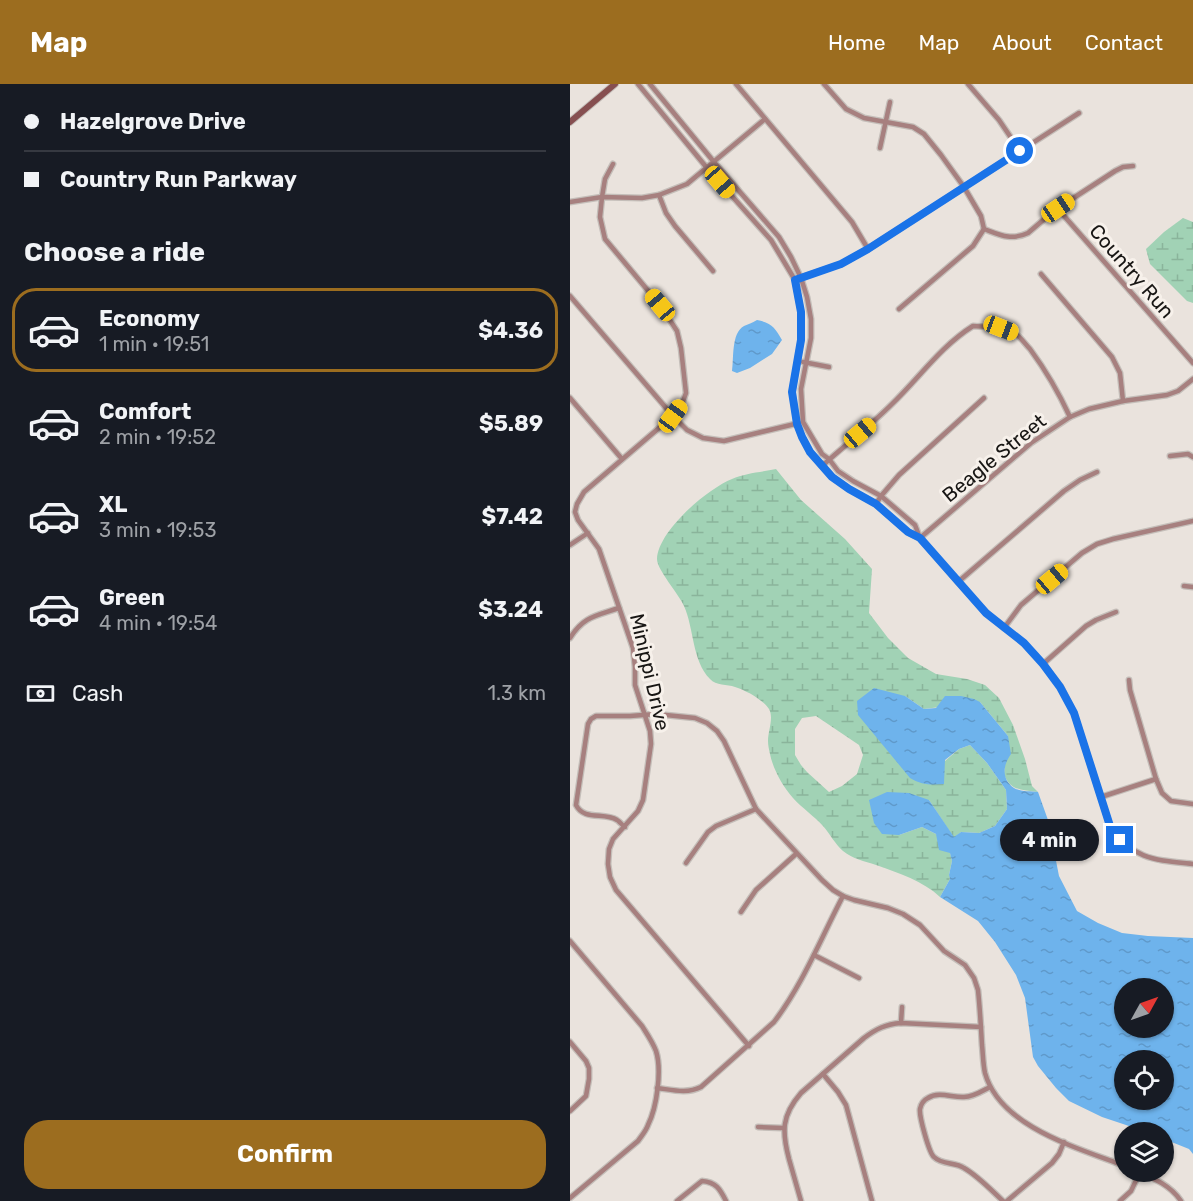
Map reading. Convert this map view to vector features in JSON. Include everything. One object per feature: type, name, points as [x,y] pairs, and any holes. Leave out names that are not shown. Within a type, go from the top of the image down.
[{"type":"main road","points":[[570,122],[615,84]]},
{"type":"street","points":[[638,84],[707,168],[771,240],[795,280],[801,312],[801,340],[792,392],[802,437],[810,452],[832,477],[876,504],[908,532],[920,538]]},
{"type":"street","points":[[650,84],[779,237],[801,278],[811,319],[811,338],[801,389],[800,423],[822,454],[838,471],[881,496],[915,525],[920,538],[986,613],[1024,643],[1043,664],[1060,687],[1074,713],[1110,826],[1120,840],[1132,850],[1148,858],[1193,864]]},
{"type":"street","points":[[736,84],[852,222],[868,249]]},
{"type":"street","points":[[824,84],[846,109],[864,118],[913,127],[924,134],[964,187],[981,216],[984,229],[973,246],[899,309]]},
{"type":"street","points":[[968,84],[999,120],[1020,151]]},
{"type":"street","points":[[880,148],[890,102]]},
{"type":"street","points":[[795,280],[841,264],[868,249],[1079,113]]},
{"type":"street","points":[[570,202],[602,197],[642,198],[659,195],[687,184],[765,119]]},
{"type":"street","points":[[570,398],[622,459],[673,416],[682,404],[686,393],[677,331],[660,305],[605,239],[600,218],[602,197],[605,180],[613,164]]},
{"type":"street","points":[[984,229],[1010,238],[1017,238],[1028,233],[1058,208],[1115,171],[1133,166]]},
{"type":"street","points":[[659,195],[666,213],[675,226],[713,271]]},
{"type":"street","name":"Country Run","points":[[1058,208],[1113,274],[1193,363]]},
{"type":"street","points":[[1041,274],[1112,357],[1120,373],[1123,401]]},
{"type":"street","points":[[570,296],[687,430],[703,438],[724,441],[800,423]]},
{"type":"street","points":[[822,466],[894,403],[954,339],[973,326],[1001,328],[1015,333],[1046,371],[1070,417]]},
{"type":"street","points":[[798,361],[829,367]]},
{"type":"street","name":"Beagle Street","points":[[920,538],[1031,442],[1070,417],[1089,409],[1123,401],[1167,395],[1179,391],[1193,379]]},
{"type":"street","points":[[876,504],[899,475],[984,398]]},
{"type":"street","points":[[1170,456],[1188,454],[1193,457]]},
{"type":"street","name":"Minippi Drive","points":[[622,459],[584,492],[576,504],[575,512],[599,549],[633,648],[635,685],[650,731],[651,744],[643,800],[638,811],[613,839],[609,849],[610,877],[616,890],[749,1046]]},
{"type":"street","points":[[958,582],[1064,491],[1097,471]]},
{"type":"street","points":[[1004,628],[1021,605],[1082,553],[1097,544],[1113,538],[1193,521]]},
{"type":"street","points":[[570,545],[588,533]]},
{"type":"street","points":[[1184,586],[1193,587]]},
{"type":"street","points":[[570,638],[582,622],[619,609]]},
{"type":"street","points":[[1043,664],[1086,626],[1116,612]]},
{"type":"street","points":[[1129,680],[1130,690],[1162,794],[1171,801],[1193,804]]},
{"type":"street","points":[[625,827],[618,820],[583,813],[576,805],[588,724],[591,719],[596,716],[656,714],[695,718],[707,723],[724,741],[756,809],[822,880],[843,896],[903,914],[920,925],[944,951],[965,965],[974,978],[978,990],[984,1071],[999,1101],[1014,1116],[1033,1128],[1114,1162]]},
{"type":"street","points":[[1101,797],[1156,779]]},
{"type":"street","points":[[686,863],[708,832],[716,826],[756,809]]},
{"type":"street","points":[[741,912],[756,890],[796,854]]},
{"type":"street","points":[[657,1089],[693,1091],[701,1087],[774,1022],[814,955],[843,896]]},
{"type":"street","points":[[570,941],[642,1026],[651,1039],[658,1063],[657,1089],[650,1122],[645,1131],[638,1140],[570,1198]]},
{"type":"street","points":[[814,955],[860,978]]},
{"type":"street","points":[[901,1023],[902,1007]]},
{"type":"street","points":[[801,1201],[784,1140],[783,1128],[786,1115],[793,1103],[823,1074],[875,1030],[890,1024],[981,1027]]},
{"type":"street","points":[[570,1042],[589,1068],[586,1096],[570,1111]]},
{"type":"street","points":[[823,1074],[846,1106],[872,1201]]},
{"type":"street","points":[[990,1087],[974,1095],[965,1097],[936,1095],[928,1097],[923,1102],[920,1112],[930,1152],[935,1158],[941,1162],[961,1166],[1005,1201],[1052,1163],[1059,1155],[1064,1142]]},
{"type":"street","points":[[758,1127],[783,1128]]},
{"type":"street","points":[[937,1170],[941,1162]]},
{"type":"street","points":[[677,1201],[702,1181],[716,1185],[726,1201]]},
{"type":"street","points":[[1120,1201],[1131,1191],[1135,1182]]},
{"type":"street","points":[[1162,1182],[1181,1201]]},
{"type":"green space","points":[[1183,218],[1193,222],[1193,303],[1187,301],[1150,264],[1146,249]]},
{"type":"green space","points":[[776,469],[801,500],[845,539],[872,569],[869,613],[888,638],[908,658],[936,674],[967,679],[985,685],[999,698],[1013,725],[1032,786],[1038,792],[1017,789],[1007,780],[1004,774],[1008,736],[980,702],[924,709],[905,696],[945,761],[959,749],[970,745],[987,763],[1006,790],[1007,809],[995,826],[979,833],[961,832],[954,838],[929,800],[899,835],[922,827],[936,834],[950,852],[952,861],[950,879],[940,897],[926,886],[910,878],[847,854],[837,845],[826,829],[793,798],[779,778],[771,760],[768,743],[771,720],[769,709],[744,691],[712,681],[704,672],[696,654],[684,606],[658,564],[659,548],[666,536],[698,501],[732,479]],"holes":[[[816,716],[859,745],[863,755],[857,774],[842,786],[829,792],[807,772],[795,755],[795,729],[802,718]]]},
{"type":"water","points":[[757,320],[772,327],[782,340],[772,354],[750,368],[737,373],[732,371],[737,334],[744,326]]},
{"type":"water","points":[[874,688],[905,696],[924,709],[936,708],[945,696],[961,696],[980,702],[1008,736],[1011,754],[1005,767],[1007,780],[1016,789],[1038,792],[1048,820],[1059,876],[1077,911],[1122,933],[1193,938],[1193,1154],[1189,1149],[1174,1143],[1174,1122],[1117,1122],[1069,1101],[1056,1088],[1033,1057],[1025,998],[1016,975],[995,942],[978,921],[940,897],[950,879],[952,861],[950,853],[939,850],[936,834],[922,827],[899,835],[882,834],[874,823],[869,800],[887,792],[909,793],[929,800],[954,837],[961,832],[979,833],[995,826],[1007,809],[1006,790],[987,763],[970,745],[959,749],[945,760],[944,784],[918,782],[910,778],[858,715],[857,701]]},
{"type":"route","points":[[1020,151],[868,249],[841,264],[795,280],[801,312],[801,340],[792,392],[797,424],[802,437],[810,452],[822,466],[832,477],[876,504],[908,532],[920,538],[986,613],[1024,643],[1060,687],[1074,713],[1110,826],[1120,840]]}]
